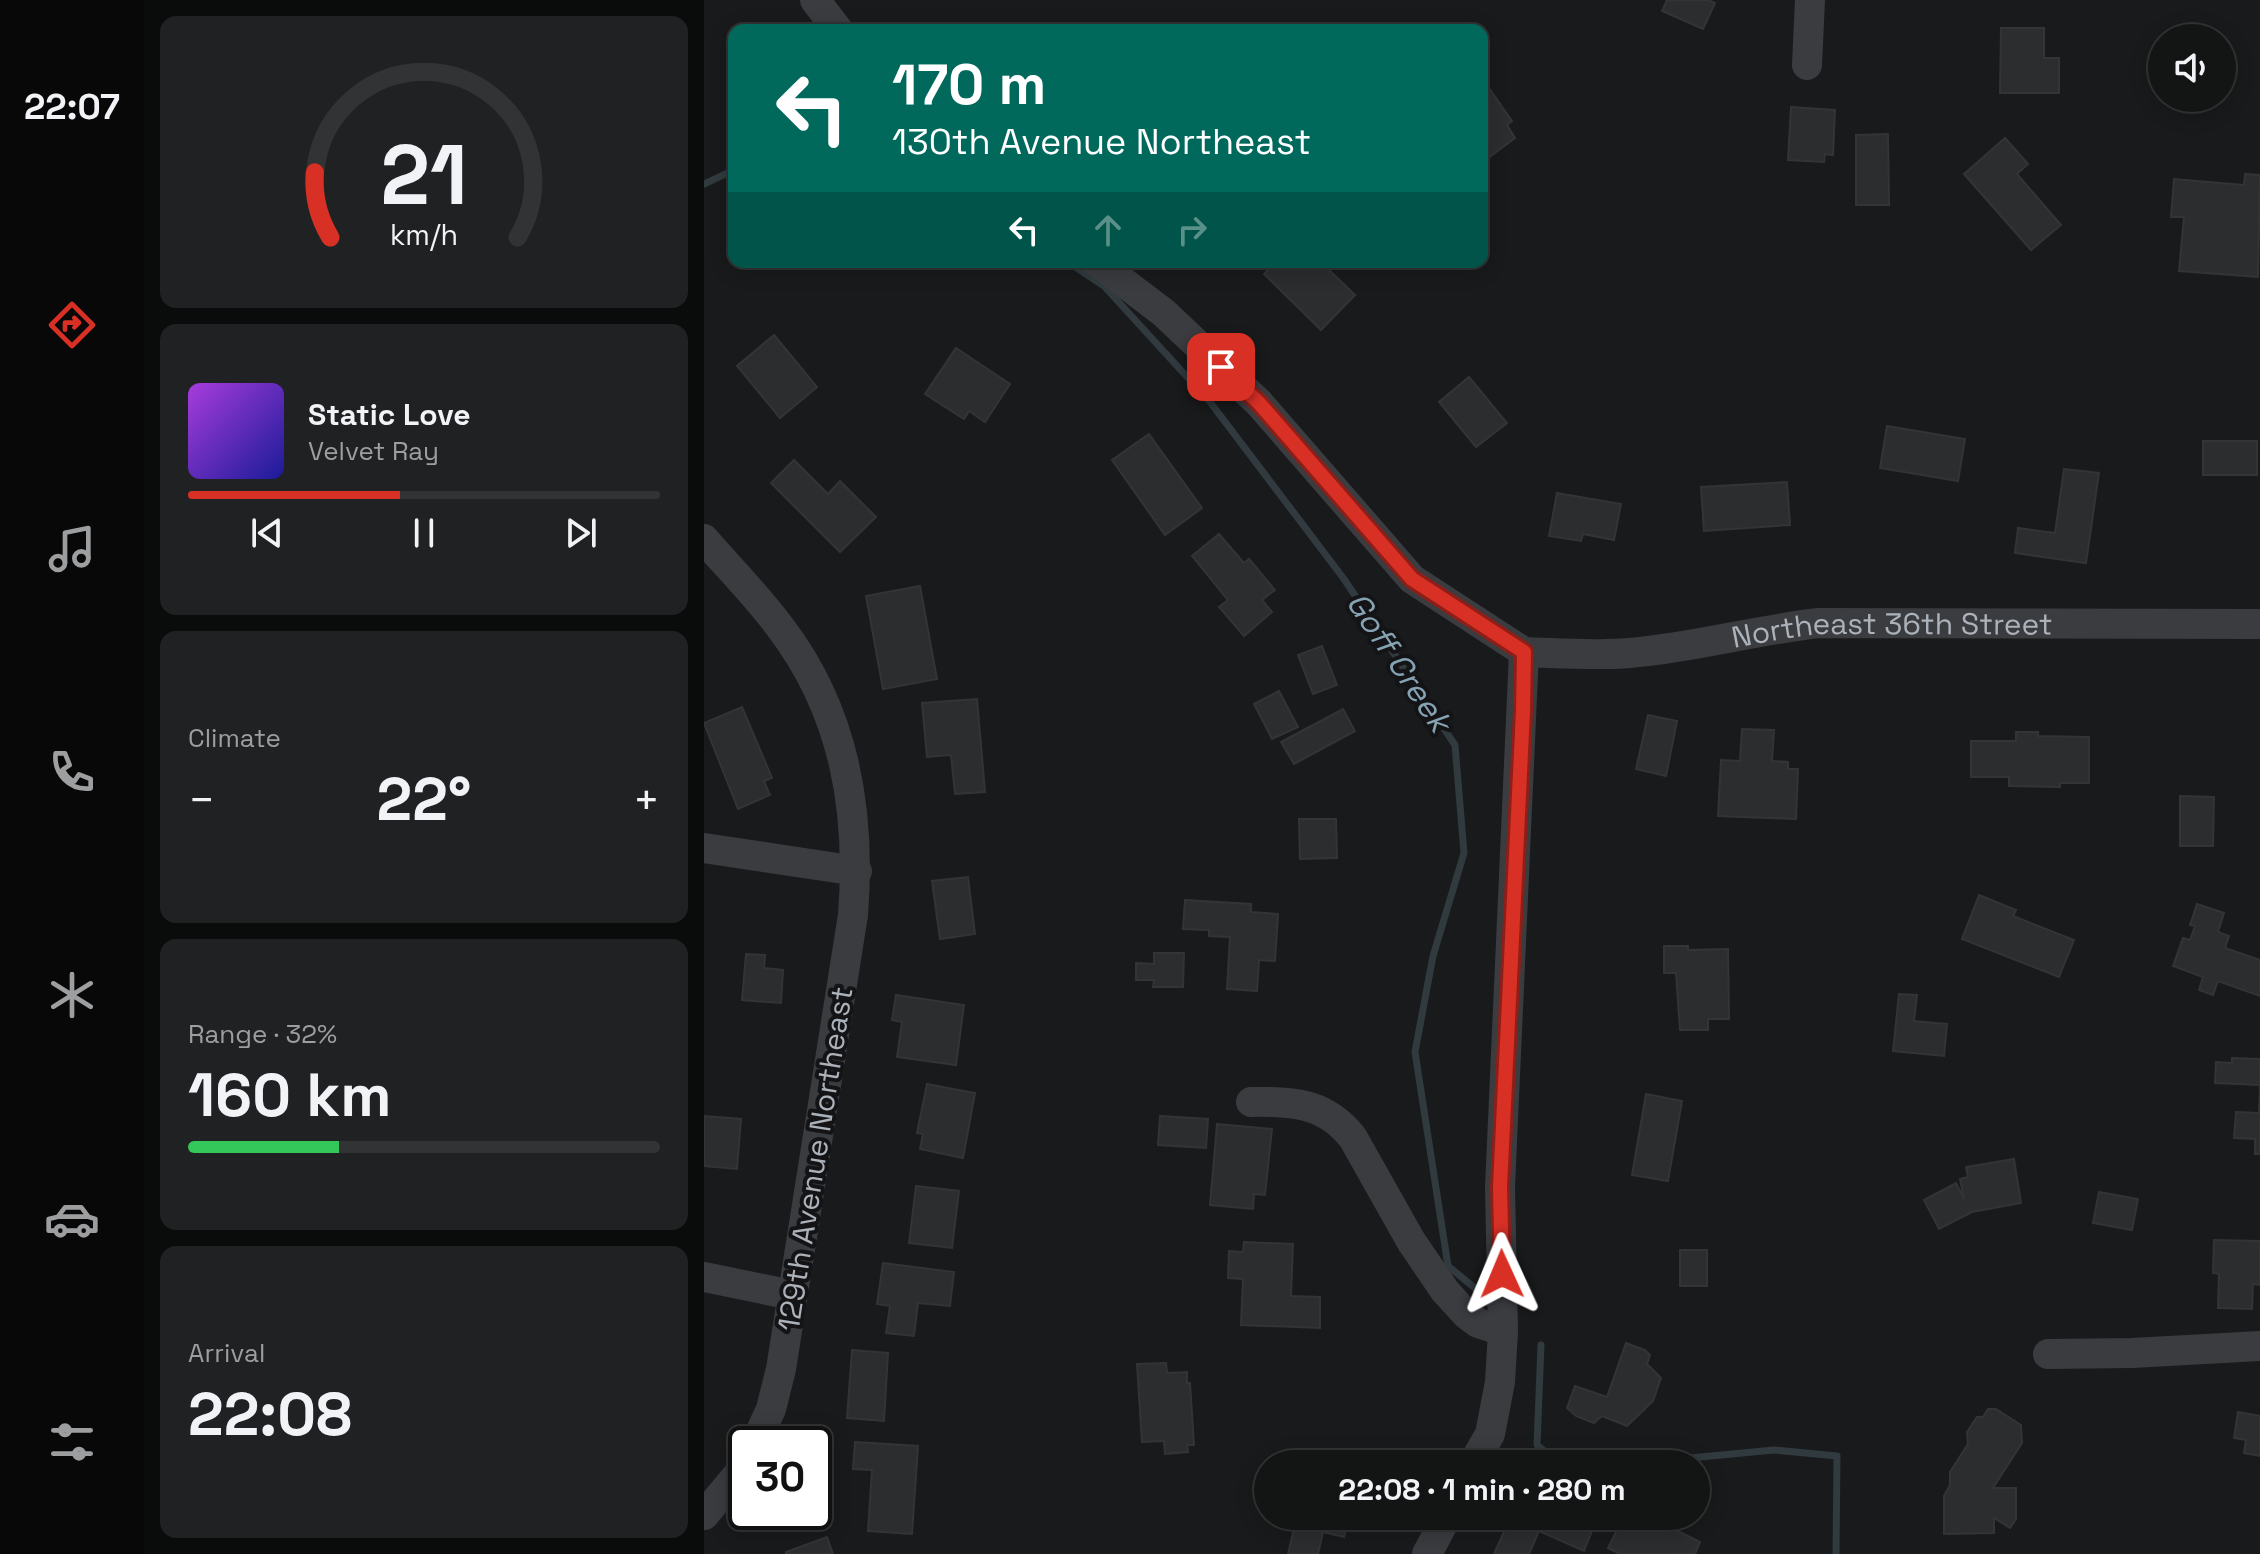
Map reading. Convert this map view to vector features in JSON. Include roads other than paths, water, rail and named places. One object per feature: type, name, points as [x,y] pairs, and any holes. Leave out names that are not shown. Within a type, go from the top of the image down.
[{"type":"street","points":[[815,0],[833,24]]},
{"type":"street","points":[[1807,65],[1810,0]]},
{"type":"street","points":[[1105,268],[1164,313],[1259,403],[1412,579],[1524,652],[1500,1187],[1503,1331],[1500,1382],[1490,1434],[1481,1450]]},
{"type":"street","points":[[704,539],[781,628],[805,666],[829,717],[847,767],[857,871],[704,848]]},
{"type":"street","name":"Northeast 36th Street","points":[[1524,652],[1627,653],[1694,645],[1761,630],[1819,623],[2260,624]]},
{"type":"street","name":"129th Avenue Northeast","points":[[763,1426],[781,1369],[853,915],[857,871]]},
{"type":"street","points":[[1251,1102],[1290,1101],[1318,1110],[1341,1123],[1353,1138],[1411,1241],[1445,1291],[1478,1323],[1503,1331]]},
{"type":"street","points":[[704,1277],[792,1295]]},
{"type":"street","points":[[2048,1354],[2260,1346]]},
{"type":"street","points":[[704,1515],[728,1486]]},
{"type":"street","points":[[1427,1554],[1440,1530]]},
{"type":"waterway","name":"Goff Creek","points":[[704,184],[728,173]]},
{"type":"waterway","name":"Goff Creek","points":[[1077,268],[1104,286],[1210,402],[1344,579],[1455,745],[1464,853],[1433,956],[1415,1052],[1448,1266],[1476,1289]]},
{"type":"waterway","name":"Goff Creek","points":[[1541,1345],[1537,1445],[1543,1450]]},
{"type":"waterway","name":"Goff Creek","points":[[1710,1456],[1774,1450],[1837,1456],[1836,1554]]}]
